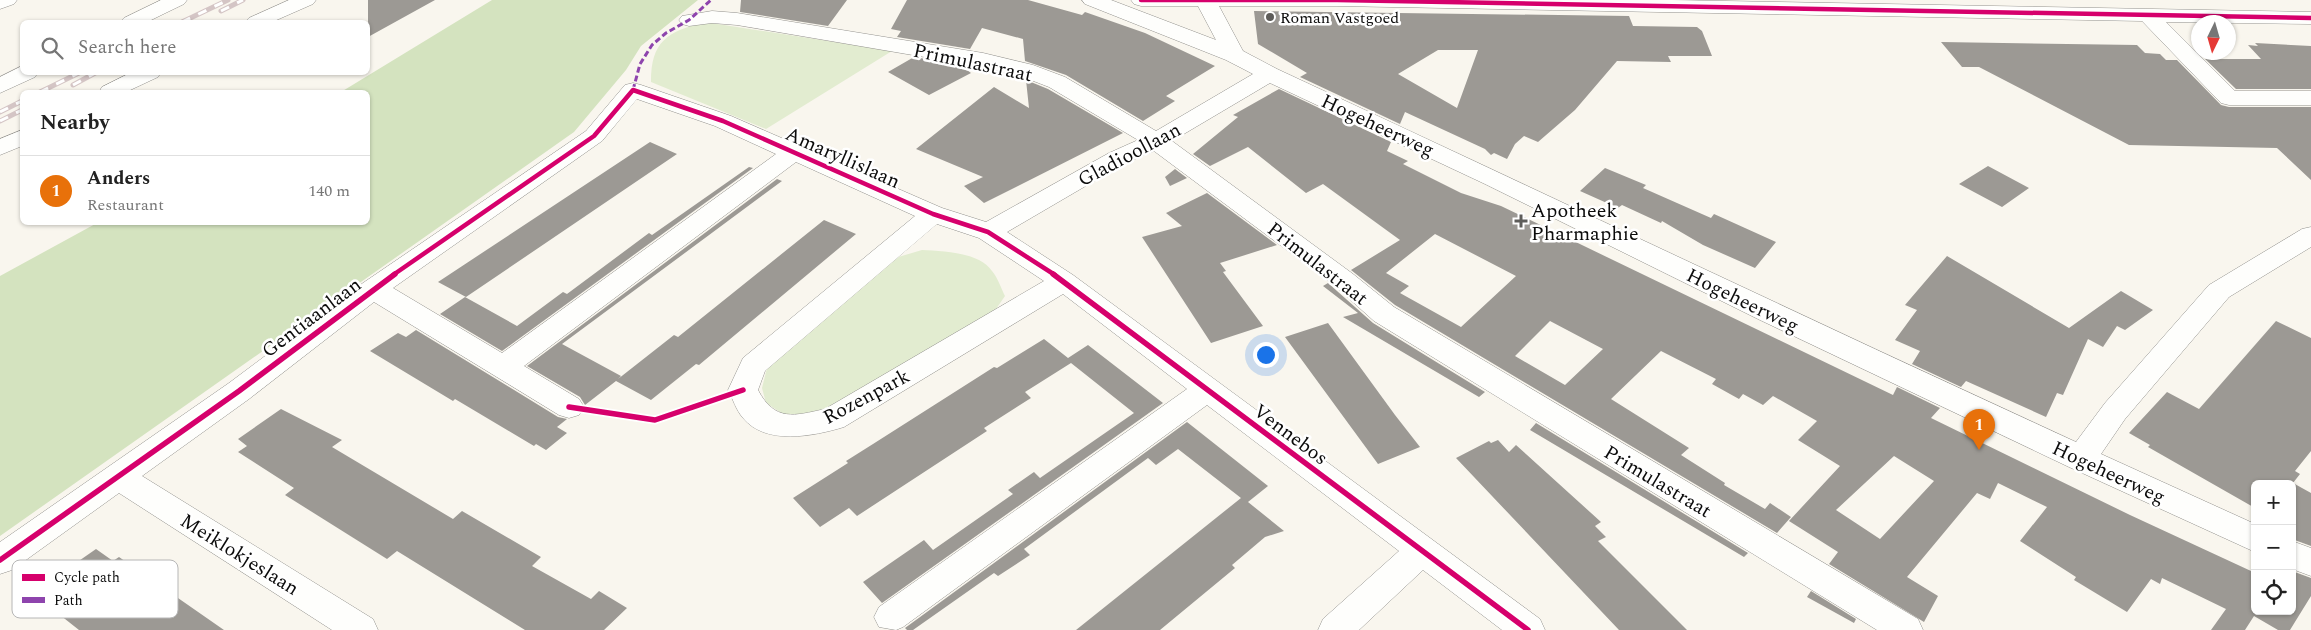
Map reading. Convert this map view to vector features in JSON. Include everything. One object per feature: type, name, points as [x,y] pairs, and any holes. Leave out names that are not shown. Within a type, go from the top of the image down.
[{"type":"street","points":[[0,3],[7,0]]},
{"type":"street","points":[[135,20],[177,0]]},
{"type":"street","points":[[261,20],[306,0]]},
{"type":"street","name":"Hogeheerweg","points":[[1092,0],[1138,5],[1187,36],[1234,55],[1269,74],[2080,459],[2251,537]]},
{"type":"street","points":[[1138,5],[1187,0],[1357,0],[2311,18]]},
{"type":"street","points":[[1206,0],[1218,27],[1234,55]]},
{"type":"street","points":[[2147,14],[2229,98],[2311,98]]},
{"type":"street","name":"Primulastraat","points":[[689,20],[712,17],[737,19],[983,60],[1025,70],[1057,82],[1156,141],[1344,280],[1384,314],[1906,630]]},
{"type":"street","points":[[1187,36],[1218,27]]},
{"type":"street","name":"Gladioollaan","points":[[988,232],[1117,158],[1156,141],[1269,74]]},
{"type":"street","points":[[0,86],[21,75]]},
{"type":"street","points":[[114,90],[144,75]]},
{"type":"street","name":"Amaryllislaan","points":[[633,90],[723,121],[933,214],[988,232],[1036,263]]},
{"type":"street","name":"Gentiaanlaan","points":[[0,560],[119,478],[239,391],[373,288],[594,136],[633,90]]},
{"type":"street","points":[[0,148],[20,138]]},
{"type":"street","points":[[503,367],[794,152]]},
{"type":"street","name":"Rozenpark","points":[[933,214],[753,366],[744,390],[754,412],[775,424],[806,426],[833,419],[1064,281]]},
{"type":"street","points":[[2080,459],[2114,410],[2219,291],[2311,235]]},
{"type":"street","name":"Vennebos","points":[[1036,263],[1064,281],[1528,630]]},
{"type":"street","name":"Gentiaanlaan","points":[[373,288],[569,407]]},
{"type":"street","points":[[891,617],[1208,390]]},
{"type":"street","name":"Meiklokjeslaan","points":[[119,478],[361,630]]},
{"type":"street","points":[[1335,630],[1421,551]]},
{"type":"street","points":[[2296,556],[2311,562]]},
{"type":"green space","points":[[492,0],[698,0],[641,46],[626,70],[574,132],[0,536],[0,276],[93,225],[370,225],[370,90],[344,90]]},
{"type":"green space","points":[[705,22],[892,51],[766,129],[651,82],[654,57],[664,40],[681,30]]},
{"type":"green space","points":[[922,250],[960,254],[979,260],[994,274],[1005,296],[996,309],[829,410],[808,415],[783,414],[766,403],[762,388],[767,368],[895,258]]},
{"type":"building","points":[[368,0],[435,0],[370,36],[370,20],[368,20]]},
{"type":"building","points":[[741,0],[847,0],[828,26],[740,12]]},
{"type":"building","points":[[907,0],[1028,0],[1082,15],[1085,12],[1145,33],[1215,66],[1166,96],[1175,101],[1143,121],[1066,75],[1025,61],[1023,39],[982,28],[970,49],[897,37],[901,31],[891,29]]},
{"type":"building","points":[[1254,11],[1629,16],[1633,26],[1697,27],[1702,31],[1712,56],[1668,56],[1671,62],[1617,61],[1575,110],[1538,142],[1524,136],[1515,144],[1507,159],[1494,153],[1491,155],[1485,149],[1405,112],[1400,124],[1300,77],[1307,73],[1258,44]],"holes":[[[1438,50],[1478,50],[1457,108],[1398,74]]]},
{"type":"building","points":[[1941,42],[2137,45],[2145,53],[2160,54],[2166,60],[2177,60],[2221,105],[2229,107],[2311,107],[2311,180],[2277,148],[2129,145],[1979,67],[1962,67]]},
{"type":"building","points":[[2255,43],[2311,46],[2311,89],[2236,89],[2206,60],[2261,59],[2248,45],[2258,46]]},
{"type":"building","points":[[914,57],[960,65],[971,73],[929,95],[888,72]]},
{"type":"building","points":[[1026,80],[1048,89],[1123,133],[984,203],[964,186],[983,177],[916,149],[994,87],[1029,108]]},
{"type":"building","points":[[1279,89],[1391,142],[1387,151],[1408,161],[1403,164],[1461,193],[1501,206],[1893,395],[1897,387],[1940,408],[1931,418],[2130,515],[2251,571],[2251,615],[2296,615],[2296,572],[2311,578],[2311,596],[2290,630],[2278,630],[2254,616],[2245,630],[2211,630],[2226,609],[2162,578],[2160,584],[2151,579],[2127,612],[2074,580],[2076,577],[2020,541],[2047,507],[1998,483],[1990,499],[1977,493],[1907,577],[1938,596],[1924,622],[1829,564],[1838,552],[1789,521],[1840,466],[1798,440],[1817,421],[1773,396],[1763,405],[1743,394],[1739,399],[1712,384],[1716,379],[1661,351],[1611,399],[1689,448],[1681,455],[1725,483],[1724,485],[1765,509],[1770,503],[1791,517],[1777,533],[1395,305],[1351,270],[1400,240],[1323,184],[1306,193],[1248,147],[1210,166],[1193,154],[1238,117],[1233,115]],"holes":[[[1435,234],[1516,276],[1461,327],[1400,293],[1409,286],[1386,273]],[[1550,321],[1603,349],[1565,385],[1515,356]],[[1894,456],[1934,481],[1880,539],[1836,510]]]},
{"type":"building","points":[[650,142],[677,154],[466,297],[438,282]]},
{"type":"building","points":[[1988,166],[2029,188],[2002,207],[1959,184]]},
{"type":"building","points":[[749,167],[753,168],[502,351],[440,314],[465,297],[517,326],[563,292],[567,294],[649,233],[652,235]]},
{"type":"building","points":[[1605,168],[1646,185],[1643,188],[1711,218],[1714,214],[1776,242],[1755,268],[1703,245],[1662,221],[1661,223],[1622,205],[1618,208],[1580,191]]},
{"type":"building","points":[[1175,169],[1187,178],[1170,186],[1165,177]]},
{"type":"building","points":[[777,179],[782,181],[562,344],[621,376],[618,379],[674,335],[678,337],[824,220],[856,234],[699,365],[696,364],[651,400],[616,381],[585,405],[580,397],[527,366]]},
{"type":"building","points":[[1207,193],[1277,245],[1220,263],[1226,271],[1223,272],[1263,326],[1211,343],[1142,237],[1182,226],[1166,213]]},
{"type":"building","points":[[1947,256],[2069,328],[2121,291],[2153,310],[2125,330],[2117,326],[2103,347],[2088,339],[2063,395],[2057,393],[2046,417],[1966,381],[1961,387],[1912,364],[1920,351],[1895,340],[1917,310],[1905,305]]},
{"type":"building","points":[[1328,283],[1373,323],[1485,392],[1479,397],[1343,317],[1358,313],[1323,286]]},
{"type":"building","points":[[2276,321],[2311,338],[2311,451],[2295,471],[2300,474],[2295,480],[2251,480],[2251,506],[2148,447],[2150,445],[2129,433],[2167,392],[2199,409]]},
{"type":"building","points":[[1328,323],[1420,447],[1378,464],[1285,337]]},
{"type":"building","points":[[416,330],[558,417],[567,419],[557,427],[567,433],[546,450],[536,444],[534,446],[455,399],[453,401],[370,351],[398,333],[406,337]]},
{"type":"building","points":[[1044,339],[1068,358],[1088,345],[1163,403],[882,603],[863,582],[924,540],[933,550],[1013,494],[1008,490],[1034,472],[1040,478],[1134,413],[1071,363],[1025,392],[1031,398],[984,428],[987,431],[857,516],[849,508],[820,527],[793,498],[848,463],[846,461],[994,367],[997,368]]},
{"type":"building","points":[[281,409],[342,440],[332,447],[453,519],[462,511],[541,557],[532,566],[591,599],[599,591],[627,608],[604,630],[525,630],[397,551],[387,559],[285,495],[294,488],[238,452],[247,446],[238,439]]},
{"type":"building","points":[[1187,422],[1268,486],[1248,502],[1284,531],[1265,537],[1232,565],[1235,568],[1160,630],[1076,630],[1241,498],[1178,449],[1156,465],[1148,458],[1024,549],[1030,555],[998,576],[994,573],[913,630],[905,628]]},
{"type":"building","points":[[1536,423],[1748,553],[1744,557],[1530,430]]},
{"type":"building","points":[[1498,440],[1509,452],[1516,445],[1601,522],[1595,526],[1606,537],[1598,541],[1687,630],[1619,630],[1456,458],[1489,441],[1491,443]]},
{"type":"building","points":[[2296,485],[2311,493],[2311,546],[2296,540]]},
{"type":"building","points":[[96,549],[112,560],[80,560]]},
{"type":"building","points":[[1811,591],[1856,619],[1854,623],[1807,597]]},
{"type":"building","points":[[178,598],[224,630],[79,630],[64,618],[178,618]]},
{"type":"railway","points":[[186,20],[228,0]]},
{"type":"railway","points":[[221,11],[243,0]]},
{"type":"railway","points":[[44,90],[75,75]]},
{"type":"railway","points":[[73,85],[91,75]]},
{"type":"railway","points":[[0,112],[20,102]]},
{"type":"railway","points":[[0,121],[20,111]]},
{"type":"marked path","points":[[633,90],[640,64],[652,45],[666,33],[689,20],[711,0]]},
{"type":"cycle path","points":[[1141,0],[1337,0],[2311,18]]},
{"type":"cycle path","points":[[0,560],[239,391],[373,289],[594,136],[633,90],[723,121],[933,214],[988,232],[1064,281],[1528,630]]},
{"type":"cycle path","points":[[569,407],[655,420],[743,390]]},
{"type":"place","name":"Roman Vastgoed","points":[[1270,17]]},
{"type":"place","name":"Apotheek Pharmaphie","points":[[1521,221]]},
{"type":"place","name":"Anders","points":[[1979,450]]}]
